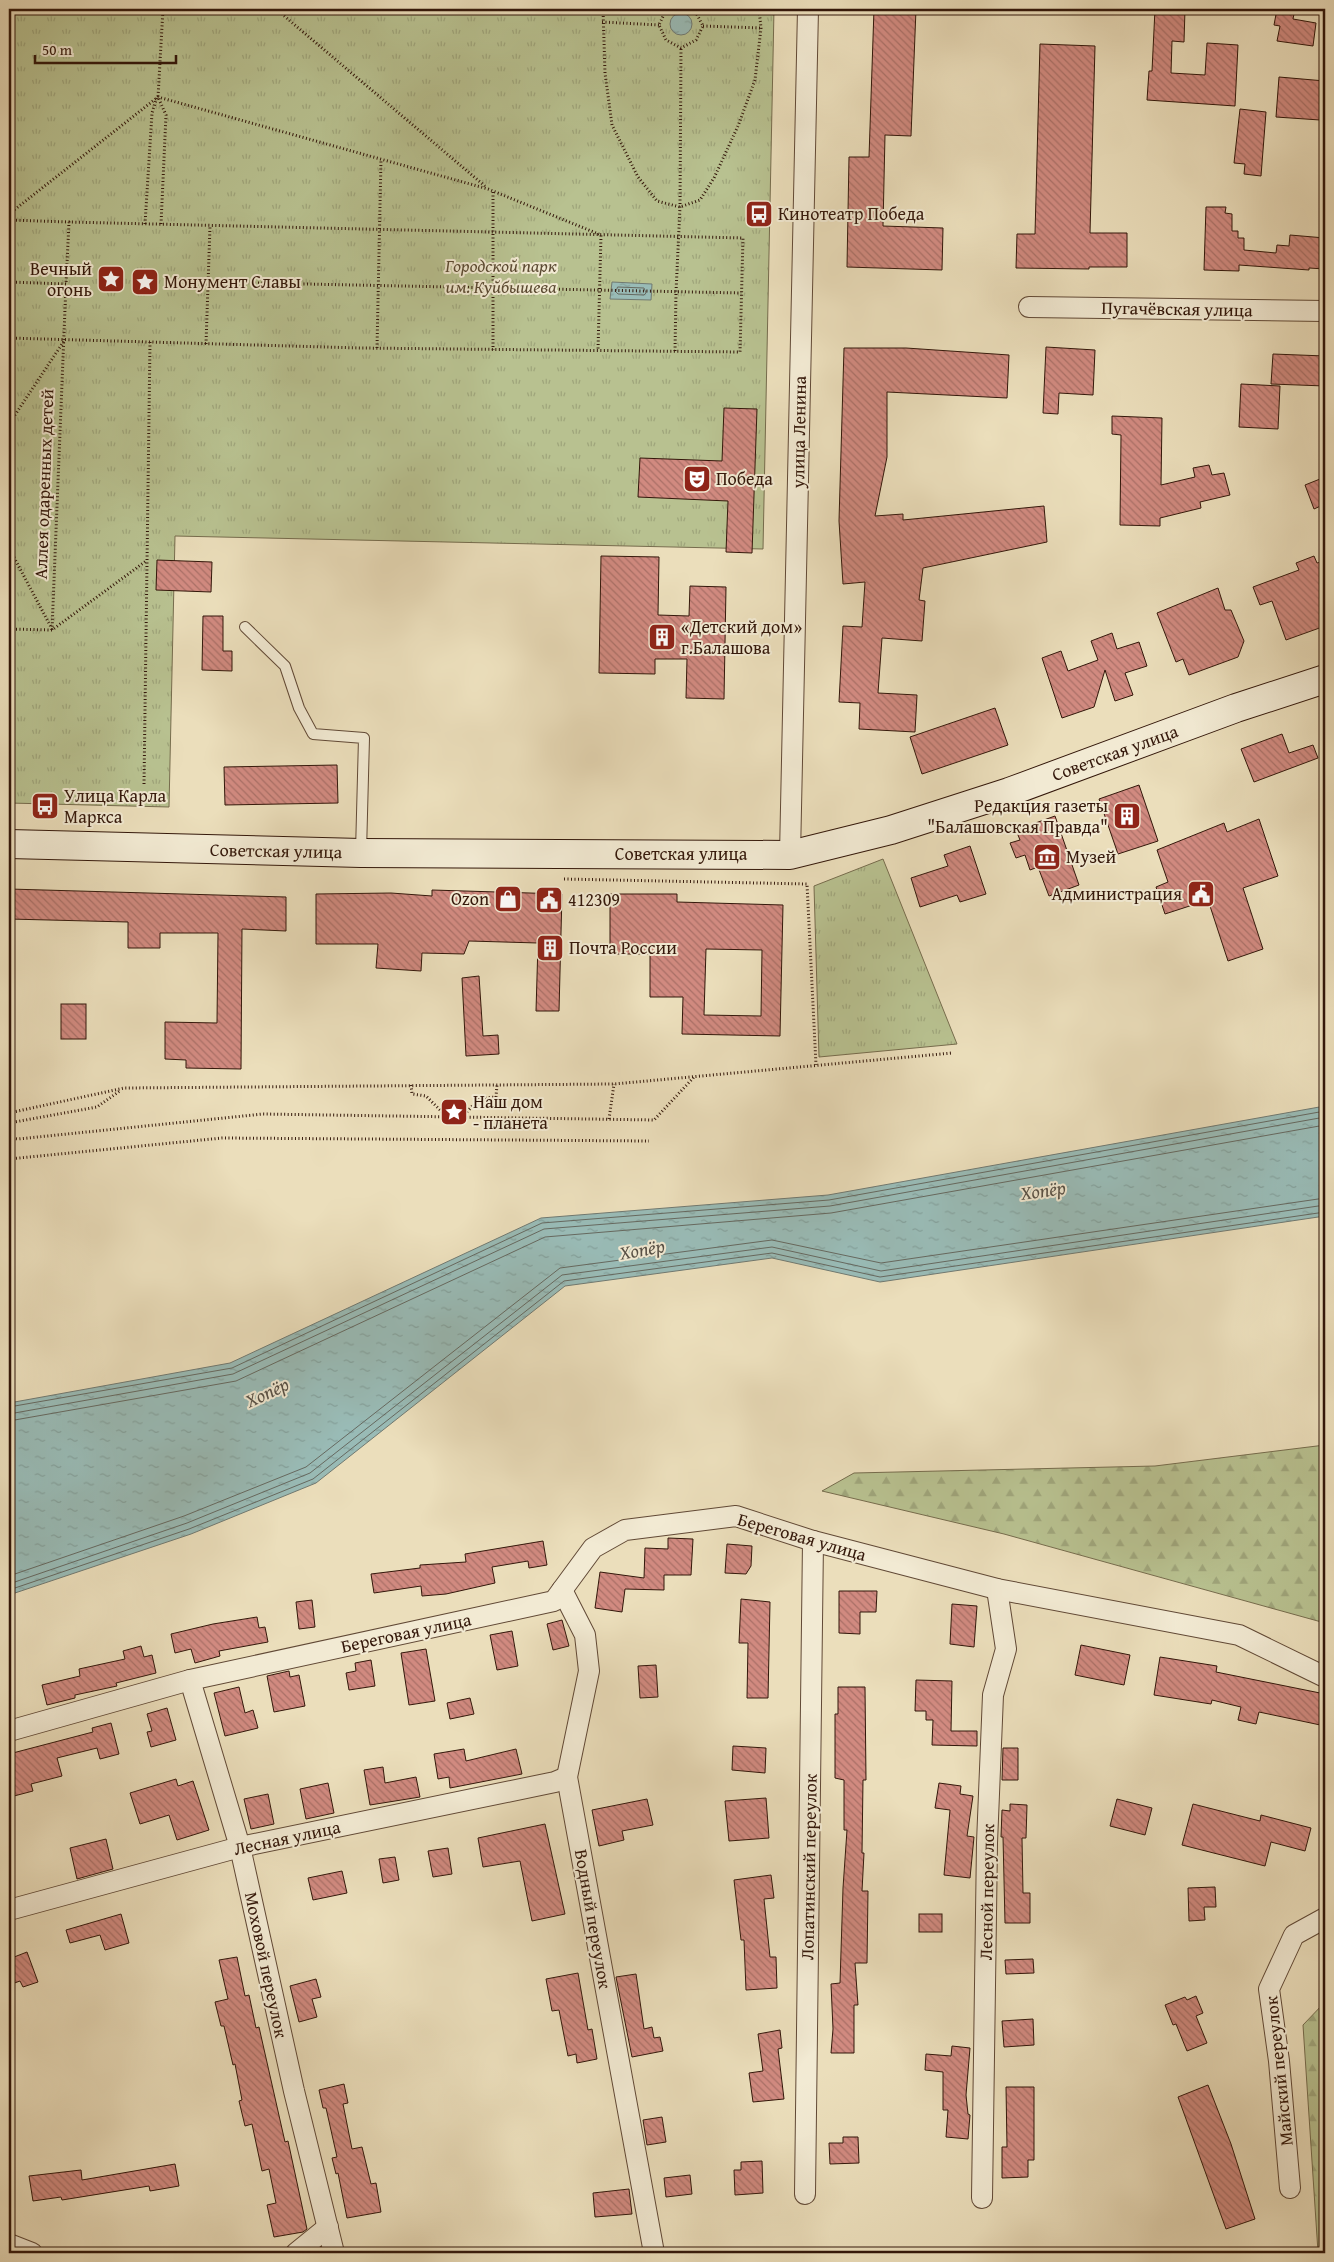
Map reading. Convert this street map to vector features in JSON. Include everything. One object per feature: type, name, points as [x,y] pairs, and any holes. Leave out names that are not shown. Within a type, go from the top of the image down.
[{"type":"street","name":"улица Ленина","points":[[790,855],[808,9]]},
{"type":"street","name":"Пугачёвская улица","points":[[1029,307],[1325,311]]},
{"type":"street","name":"Советская улица","points":[[9,844],[361,853],[790,855],[891,830],[1009,792],[1236,708],[1325,679]]},
{"type":"street","name":"Береговая улица","points":[[9,1731],[190,1680],[554,1601],[593,1548],[625,1530],[736,1516],[813,1541],[997,1589],[1239,1635],[1325,1677]]},
{"type":"street","name":"Лопатинский переулок","points":[[805,2194],[813,1541]]},
{"type":"street","name":"Лесной переулок","points":[[982,2198],[987,1843],[993,1695],[1006,1649],[997,1589]]},
{"type":"street","name":"Водный переулок","points":[[562,1590],[585,1634],[589,1671],[567,1777],[654,2253]]},
{"type":"street","name":"Моховой переулок","points":[[190,1680],[240,1847],[294,2091],[334,2253]]},
{"type":"street","name":"Лесная улица","points":[[9,1910],[240,1847],[555,1782],[567,1777]]},
{"type":"street","name":"Майский переулок","points":[[1290,2188],[1279,2061],[1269,1990],[1294,1935],[1325,1918]]},
{"type":"street","points":[[296,2253],[328,2227]]},
{"type":"street","points":[[9,2244],[32,2253]]},
{"type":"lane","points":[[245,627],[285,666],[299,708],[313,734],[364,738],[361,853]]},
{"type":"path","points":[[145,224],[152,113],[158,97],[163,9]]},
{"type":"path","points":[[276,9],[488,190]]},
{"type":"path","points":[[603,9],[605,72],[612,126],[638,177],[657,201],[680,207],[700,200],[714,178],[738,126],[755,80],[761,28],[759,9]]},
{"type":"path","points":[[659,25],[666,10],[669,9]]},
{"type":"path","points":[[694,9],[703,26]]},
{"type":"path","points":[[602,22],[659,25]]},
{"type":"path","points":[[659,25],[666,40],[681,48]]},
{"type":"path","points":[[681,48],[696,40],[703,26]]},
{"type":"path","points":[[703,26],[761,28]]},
{"type":"path","points":[[675,351],[680,207],[681,48]]},
{"type":"path","points":[[158,97],[488,190],[601,235]]},
{"type":"path","points":[[9,214],[158,97]]},
{"type":"path","points":[[158,97],[166,115],[161,224]]},
{"type":"path","points":[[377,348],[381,159]]},
{"type":"path","points":[[493,192],[493,350]]},
{"type":"path","points":[[9,220],[743,238],[740,352],[377,348],[9,338]]},
{"type":"path","name":"Аллея одаренных детей","points":[[52,630],[69,222]]},
{"type":"path","points":[[206,344],[210,226]]},
{"type":"path","points":[[598,350],[598,290],[601,235]]},
{"type":"path","points":[[9,282],[66,284]]},
{"type":"path","points":[[209,282],[741,293]]},
{"type":"path","points":[[9,424],[64,340]]},
{"type":"path","points":[[144,784],[150,342]]},
{"type":"path","points":[[9,548],[52,630]]},
{"type":"path","points":[[9,628],[52,630],[147,560]]},
{"type":"path","points":[[558,879],[807,884],[816,1065]]},
{"type":"path","points":[[9,1113],[124,1088],[614,1084],[952,1053]]},
{"type":"path","points":[[9,1138],[18,1139],[263,1114],[654,1120],[695,1076]]},
{"type":"path","points":[[609,1119],[614,1084]]},
{"type":"path","points":[[411,1085],[412,1094],[426,1096],[447,1116]]},
{"type":"path","points":[[462,1117],[480,1098],[496,1097],[497,1085]]},
{"type":"path","points":[[9,1123],[97,1107],[124,1088]]},
{"type":"path","points":[[9,1159],[222,1138],[649,1141]]},
{"type":"green space","name":"Городской парк им. Куйбышева","points":[[9,9],[774,9],[763,549],[175,536],[169,807],[9,803]]},
{"type":"green space","points":[[883,859],[957,1044],[819,1057],[814,886]]},
{"type":"green space","points":[[1325,1445],[1325,1623],[1004,1534],[822,1491],[854,1473],[1155,1466]]},
{"type":"green space","points":[[1325,2002],[1325,2253],[1248,2253],[1318,2252],[1303,2025]]},
{"type":"water","points":[[677,13],[685,13],[692,20],[692,28],[685,35],[677,35],[670,28],[670,20]]},
{"type":"water","points":[[612,282],[652,284],[651,300],[610,299]]},
{"type":"water","name":"Хопёр","points":[[1325,1106],[1325,1216],[880,1282],[772,1258],[565,1286],[316,1483],[191,1534],[9,1595],[9,1403],[230,1363],[541,1218],[828,1195]]},
{"type":"building","points":[[874,9],[916,9],[911,136],[885,135],[883,226],[943,228],[942,270],[847,267],[849,157],[869,157]]},
{"type":"building","points":[[1155,9],[1185,9],[1184,42],[1172,41],[1171,73],[1205,75],[1207,43],[1238,45],[1235,106],[1147,100],[1149,71],[1152,71]]},
{"type":"building","points":[[1277,9],[1295,9],[1293,19],[1316,23],[1313,46],[1277,41],[1280,26],[1274,25]]},
{"type":"building","points":[[1040,44],[1095,46],[1090,233],[1127,233],[1127,267],[1089,267],[1089,269],[1016,268],[1017,234],[1035,234]]},
{"type":"building","points":[[1279,77],[1325,81],[1325,111],[1321,110],[1320,120],[1276,117]]},
{"type":"building","points":[[1240,109],[1266,112],[1261,176],[1244,174],[1245,164],[1234,163]]},
{"type":"building","points":[[1206,207],[1226,207],[1225,213],[1232,214],[1232,231],[1238,231],[1238,238],[1244,238],[1244,250],[1276,253],[1277,245],[1289,246],[1290,235],[1325,238],[1325,269],[1309,268],[1309,270],[1239,265],[1239,271],[1204,270]]},
{"type":"building","points":[[1046,347],[1095,350],[1093,395],[1059,393],[1058,414],[1043,413]]},
{"type":"building","points":[[844,348],[906,348],[1009,355],[1007,398],[887,392],[887,457],[875,516],[903,514],[903,520],[1044,506],[1047,542],[923,568],[919,600],[925,601],[922,641],[882,638],[878,693],[917,695],[915,732],[859,729],[860,703],[839,702],[843,626],[862,627],[865,582],[843,584],[839,521]]},
{"type":"building","points":[[1273,354],[1325,356],[1325,386],[1271,384]]},
{"type":"building","points":[[1241,384],[1280,386],[1278,429],[1239,427]]},
{"type":"building","name":"Победа","points":[[724,408],[757,409],[752,553],[726,552],[728,501],[638,497],[640,458],[722,461]]},
{"type":"building","points":[[1112,416],[1162,418],[1161,485],[1195,477],[1193,468],[1209,465],[1212,475],[1224,473],[1230,495],[1200,502],[1201,508],[1160,518],[1160,526],[1120,525],[1121,435],[1112,434]]},
{"type":"building","points":[[1325,477],[1325,504],[1314,509],[1305,485]]},
{"type":"building","name":"«Детский дом» г.Балашова","points":[[601,556],[659,557],[658,615],[689,616],[690,586],[726,587],[724,699],[686,698],[687,659],[655,659],[655,674],[599,673]]},
{"type":"building","points":[[1314,556],[1317,563],[1325,561],[1325,626],[1286,640],[1272,601],[1260,605],[1253,587],[1299,570],[1296,563]]},
{"type":"building","points":[[157,560],[212,562],[211,592],[156,590]]},
{"type":"building","points":[[1218,588],[1225,610],[1231,610],[1244,641],[1238,657],[1189,675],[1183,659],[1176,662],[1157,613]]},
{"type":"building","points":[[203,616],[223,616],[223,651],[232,651],[232,671],[202,670]]},
{"type":"building","points":[[1112,633],[1117,649],[1139,642],[1147,666],[1125,673],[1133,695],[1115,701],[1105,670],[1094,707],[1062,718],[1042,658],[1061,651],[1068,671],[1098,660],[1091,641]]},
{"type":"building","points":[[995,708],[1008,745],[922,774],[910,737]]},
{"type":"building","points":[[1282,734],[1289,753],[1313,745],[1318,758],[1254,782],[1241,749]]},
{"type":"building","points":[[337,765],[338,803],[225,805],[224,767]]},
{"type":"building","name":"Редакция газеты \"Балашовская Правда\"","points":[[1139,785],[1158,841],[1118,854],[1099,799]]},
{"type":"building","name":"Музей","points":[[1055,816],[1079,885],[1049,896],[1038,867],[1030,870],[1025,855],[1016,858],[1010,843],[1020,840],[1016,830]]},
{"type":"building","name":"Администрация","points":[[1259,819],[1278,876],[1243,888],[1263,949],[1228,961],[1208,900],[1165,914],[1156,887],[1168,882],[1157,850],[1224,823],[1227,832]]},
{"type":"building","points":[[970,846],[986,894],[960,902],[957,895],[920,907],[911,878],[948,866],[944,855]]},
{"type":"building","points":[[9,889],[286,897],[286,931],[242,929],[241,1069],[186,1068],[186,1060],[165,1059],[165,1022],[217,1023],[218,933],[160,933],[160,948],[128,948],[128,922],[9,919]]},
{"type":"building","points":[[432,890],[562,894],[559,1011],[536,1011],[538,943],[469,941],[464,954],[422,953],[421,971],[376,968],[378,944],[316,944],[316,894],[391,893],[432,896]]},
{"type":"building","points":[[610,894],[677,894],[677,902],[783,905],[780,1036],[682,1034],[683,997],[650,997],[650,954],[610,954]],"holes":[[[706,949],[762,950],[761,1016],[704,1015]]]},
{"type":"building","points":[[479,976],[483,1036],[498,1035],[499,1054],[466,1056],[462,978]]},
{"type":"building","points":[[61,1004],[86,1004],[86,1039],[61,1039]]},
{"type":"building","points":[[668,1538],[693,1539],[691,1575],[664,1575],[664,1590],[625,1589],[622,1612],[595,1608],[600,1572],[644,1578],[645,1548],[668,1549]]},
{"type":"building","points":[[543,1541],[547,1565],[529,1568],[528,1561],[492,1567],[495,1583],[446,1594],[422,1596],[421,1586],[374,1593],[371,1574],[420,1568],[420,1565],[466,1562],[465,1554]]},
{"type":"building","points":[[727,1544],[752,1546],[751,1566],[746,1574],[725,1573]]},
{"type":"building","points":[[839,1591],[877,1591],[876,1612],[860,1612],[860,1634],[839,1633]]},
{"type":"building","points":[[741,1599],[770,1602],[768,1698],[747,1698],[748,1643],[739,1643]]},
{"type":"building","points":[[312,1600],[315,1627],[299,1629],[296,1602]]},
{"type":"building","points":[[952,1604],[977,1606],[974,1647],[950,1644]]},
{"type":"building","points":[[257,1617],[259,1628],[265,1627],[268,1642],[219,1651],[220,1656],[195,1663],[191,1649],[175,1653],[171,1634],[213,1624]]},
{"type":"building","points":[[562,1620],[569,1646],[553,1650],[547,1624]]},
{"type":"building","points":[[512,1631],[518,1666],[497,1670],[490,1635]]},
{"type":"building","points":[[1081,1645],[1130,1655],[1124,1685],[1075,1675]]},
{"type":"building","points":[[141,1646],[144,1657],[152,1655],[156,1673],[116,1683],[117,1686],[75,1695],[75,1698],[47,1705],[42,1685],[80,1676],[79,1669],[125,1659],[123,1651]]},
{"type":"building","points":[[426,1649],[435,1701],[409,1705],[401,1653]]},
{"type":"building","points":[[1160,1657],[1217,1666],[1216,1672],[1325,1694],[1325,1726],[1259,1712],[1256,1724],[1238,1720],[1241,1707],[1212,1700],[1211,1704],[1154,1695]]},
{"type":"building","points":[[371,1660],[375,1686],[349,1690],[346,1673],[356,1671],[355,1663]]},
{"type":"building","points":[[656,1665],[658,1697],[640,1698],[638,1666]]},
{"type":"building","points":[[289,1671],[290,1677],[299,1675],[305,1706],[274,1712],[267,1676]]},
{"type":"building","points":[[916,1680],[952,1681],[951,1731],[977,1731],[977,1746],[932,1745],[933,1720],[926,1720],[926,1711],[915,1711]]},
{"type":"building","points":[[239,1687],[245,1713],[253,1710],[258,1728],[225,1736],[214,1693]]},
{"type":"building","points":[[838,1687],[865,1687],[866,1780],[863,1780],[862,1853],[864,1853],[862,1891],[868,1891],[867,1963],[855,1963],[858,2005],[854,2005],[854,2053],[831,2053],[833,2029],[831,1984],[840,1983],[847,1830],[844,1830],[844,1780],[835,1778],[835,1714],[838,1714]]},
{"type":"building","points":[[470,1698],[474,1714],[450,1719],[447,1703]]},
{"type":"building","points":[[167,1708],[176,1740],[151,1747],[147,1732],[152,1731],[147,1714]]},
{"type":"building","points":[[111,1723],[119,1754],[100,1759],[97,1748],[57,1758],[62,1776],[31,1784],[33,1791],[14,1796],[9,1775],[9,1754],[93,1732],[92,1728]]},
{"type":"building","points":[[733,1746],[766,1748],[765,1773],[732,1770]]},
{"type":"building","points":[[1003,1748],[1018,1748],[1018,1780],[1002,1780]]},
{"type":"building","points":[[464,1749],[466,1761],[516,1749],[522,1774],[450,1788],[449,1777],[438,1779],[434,1754]]},
{"type":"building","points":[[383,1767],[385,1783],[416,1777],[420,1797],[370,1805],[364,1770]]},
{"type":"building","points":[[176,1779],[178,1786],[193,1781],[209,1830],[177,1840],[169,1815],[140,1824],[130,1793]]},
{"type":"building","points":[[328,1783],[334,1813],[306,1819],[300,1789]]},
{"type":"building","points":[[939,1783],[961,1786],[960,1794],[973,1796],[967,1836],[974,1837],[970,1878],[944,1875],[950,1810],[935,1808]]},
{"type":"building","points":[[268,1794],[274,1824],[251,1829],[244,1799]]},
{"type":"building","points":[[766,1798],[769,1838],[729,1841],[725,1801]]},
{"type":"building","points":[[647,1799],[653,1825],[622,1831],[624,1840],[599,1846],[592,1810]]},
{"type":"building","points":[[1117,1799],[1152,1808],[1145,1835],[1110,1826]]},
{"type":"building","points":[[1010,1804],[1027,1805],[1026,1838],[1022,1838],[1023,1893],[1030,1893],[1030,1923],[1005,1923],[1003,1837],[1001,1837],[1002,1810],[1010,1811]]},
{"type":"building","points":[[1193,1804],[1260,1821],[1261,1815],[1311,1828],[1305,1851],[1271,1842],[1265,1866],[1182,1845]]},
{"type":"building","points":[[545,1824],[565,1914],[532,1921],[520,1861],[483,1867],[478,1838]]},
{"type":"building","points":[[106,1839],[113,1869],[77,1879],[70,1848]]},
{"type":"building","points":[[448,1848],[452,1874],[433,1877],[428,1851]]},
{"type":"building","points":[[395,1857],[399,1880],[383,1883],[379,1859]]},
{"type":"building","points":[[342,1871],[347,1893],[313,1900],[308,1878]]},
{"type":"building","points":[[771,1875],[774,1898],[764,1899],[770,1957],[776,1957],[777,1988],[746,1990],[744,1940],[741,1940],[734,1880]]},
{"type":"building","points":[[1215,1887],[1216,1907],[1204,1907],[1205,1920],[1189,1921],[1188,1888]]},
{"type":"building","points":[[121,1914],[129,1943],[105,1950],[100,1935],[70,1943],[66,1930]]},
{"type":"building","points":[[919,1914],[942,1914],[942,1932],[919,1932]]},
{"type":"building","points":[[27,1952],[38,1982],[23,1987],[20,1981],[9,1985],[9,1959]]},
{"type":"building","points":[[237,1957],[245,1996],[249,1995],[256,2028],[259,2027],[285,2142],[288,2141],[307,2229],[303,2232],[274,2237],[267,2205],[276,2203],[269,2169],[262,2171],[252,2124],[245,2126],[239,2101],[242,2100],[235,2064],[233,2065],[224,2026],[221,2026],[215,2002],[228,1999],[219,1960]]},
{"type":"building","points":[[1033,1959],[1034,1973],[1006,1974],[1005,1960]]},
{"type":"building","points":[[578,1973],[588,2030],[592,2029],[597,2059],[577,2063],[576,2054],[568,2056],[559,2010],[552,2011],[546,1979]]},
{"type":"building","points":[[636,1974],[644,2029],[652,2027],[654,2038],[660,2037],[663,2051],[632,2057],[616,1977]]},
{"type":"building","points":[[316,1979],[321,1997],[312,1999],[317,2017],[299,2022],[290,1986]]},
{"type":"building","points":[[1196,1996],[1203,2013],[1196,2016],[1207,2043],[1187,2051],[1176,2024],[1173,2025],[1165,2005],[1185,1997],[1187,2000]]},
{"type":"building","points":[[1033,2019],[1034,2045],[1004,2047],[1002,2021]]},
{"type":"building","points":[[780,2030],[782,2048],[778,2049],[784,2099],[753,2102],[749,2073],[763,2071],[758,2034]]},
{"type":"building","points":[[952,2046],[970,2048],[966,2095],[968,2114],[970,2115],[968,2139],[946,2137],[948,2110],[943,2110],[943,2072],[925,2070],[926,2054],[951,2056]]},
{"type":"building","points":[[344,2084],[348,2103],[343,2104],[352,2149],[362,2147],[371,2184],[376,2183],[381,2212],[347,2218],[338,2173],[336,2174],[332,2158],[337,2157],[326,2108],[323,2108],[319,2090]]},
{"type":"building","points":[[1208,2085],[1231,2144],[1255,2219],[1226,2229],[1178,2097]]},
{"type":"building","points":[[1006,2087],[1034,2087],[1034,2160],[1028,2160],[1028,2177],[1002,2178],[1002,2147],[1007,2147]]},
{"type":"building","points":[[662,2117],[666,2142],[647,2145],[643,2120]]},
{"type":"building","points":[[843,2137],[858,2137],[859,2163],[830,2164],[829,2143],[843,2143]]},
{"type":"building","points":[[762,2161],[763,2193],[735,2195],[734,2170],[741,2170],[741,2162]]},
{"type":"building","points":[[175,2164],[179,2186],[150,2191],[149,2186],[62,2200],[61,2197],[33,2201],[29,2176],[81,2170],[82,2180]]},
{"type":"building","points":[[690,2175],[692,2194],[666,2197],[664,2178]]},
{"type":"building","points":[[629,2189],[632,2214],[595,2217],[593,2193]]},
{"type":"place","name":"Кинотеатр Победа","points":[[759,214]]},
{"type":"place","name":"Вечный огонь","points":[[111,279]]},
{"type":"place","name":"Монумент Славы","points":[[145,282]]},
{"type":"place","name":"Победа","points":[[697,479]]},
{"type":"place","name":"«Детский дом» г.Балашова","points":[[662,637]]},
{"type":"place","name":"Улица Карла Маркса","points":[[45,806]]},
{"type":"place","name":"Редакция газеты \"Балашовская Правда\"","points":[[1127,816]]},
{"type":"place","name":"Музей","points":[[1047,857]]},
{"type":"place","name":"Администрация","points":[[1201,894]]},
{"type":"place","name":"Ozon","points":[[508,899]]},
{"type":"place","name":"412309","points":[[549,900]]},
{"type":"place","name":"Почта России","points":[[550,948]]},
{"type":"place","name":"Наш дом - планета","points":[[454,1112]]}]
